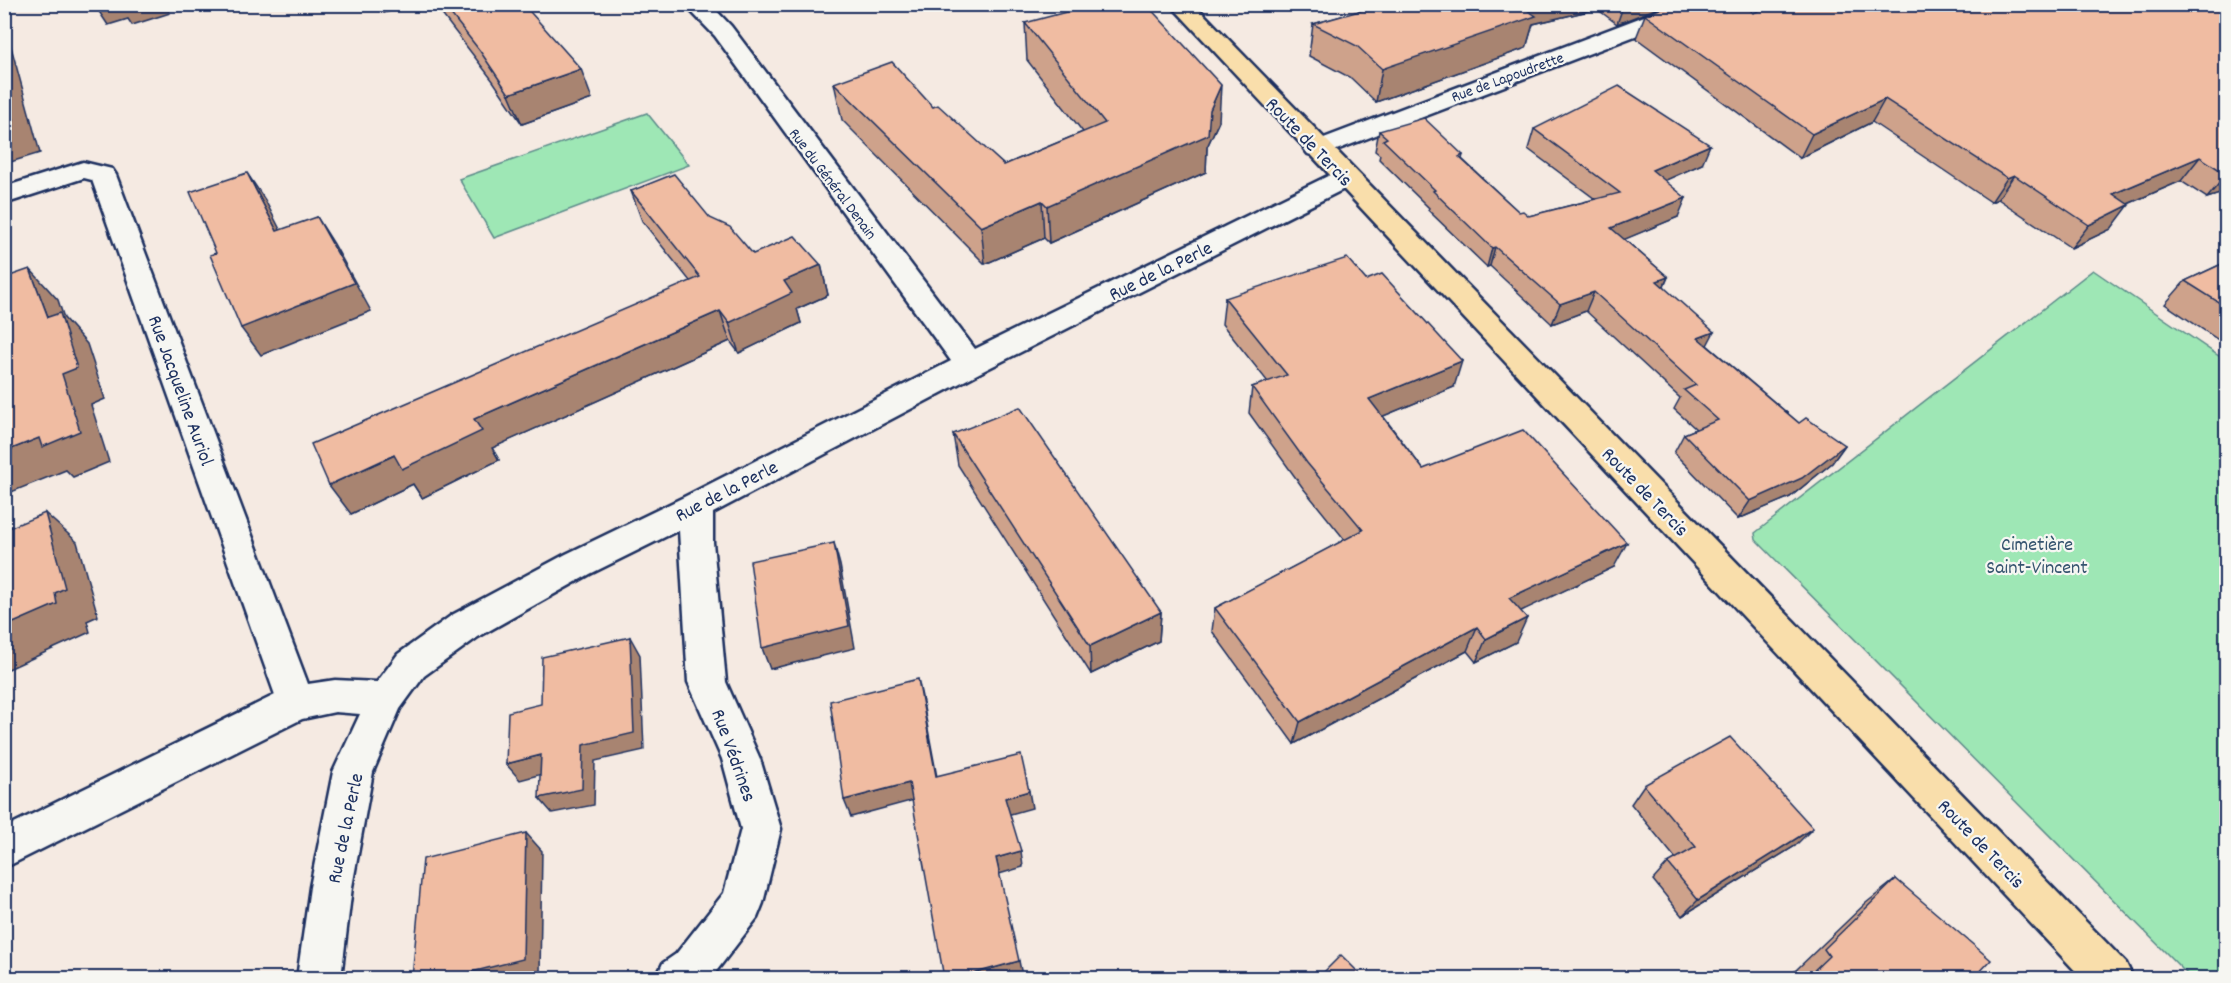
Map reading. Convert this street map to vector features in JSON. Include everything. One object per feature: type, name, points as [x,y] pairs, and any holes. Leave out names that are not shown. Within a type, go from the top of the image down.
[{"type":"main road","name":"Route de Tercis","points":[[1181,4],[2111,978]]},
{"type":"street","name":"Rue du Général Denain","points":[[695,4],[723,31],[970,364]]},
{"type":"street","name":"Rue de Lapoudrette","points":[[1317,148],[1698,4]]},
{"type":"street","name":"Rue Jacqueline Auriol","points":[[4,196],[83,170],[103,175],[297,703]]},
{"type":"street","name":"Rue de la Perle","points":[[319,978],[331,887],[353,772],[386,699],[411,665],[465,626],[578,564],[696,506],[970,364],[1345,178]]},
{"type":"street","name":"Rue Védrines","points":[[678,978],[691,969],[742,903],[761,829],[741,759],[707,682],[696,542],[696,506]]},
{"type":"street","points":[[4,849],[297,703],[335,696],[386,699]]},
{"type":"green space","points":[[647,113],[689,165],[494,238],[459,179]]},
{"type":"green space","name":"Cimetière Saint-Vincent","points":[[2093,270],[2226,361],[2226,978],[2191,978],[1756,540],[1755,533]]},
{"type":"building","points":[[443,4],[523,4],[581,69],[509,94],[480,51]]},
{"type":"building","points":[[1096,4],[1146,4],[1221,85],[1210,110],[1208,135],[1047,206],[1042,201],[981,227],[834,83],[892,62],[933,107],[938,105],[1004,165],[1105,123],[1025,23]]},
{"type":"building","points":[[1384,4],[1518,4],[1536,16],[1382,69],[1357,46],[1313,24]]},
{"type":"building","points":[[1672,4],[1745,4],[1753,13],[1779,4],[1818,4],[1822,7],[1830,4],[2226,4],[2226,174],[2200,157],[2113,194],[2129,205],[2089,225],[2014,175],[2007,178],[1885,99],[1812,134],[1645,15]]},
{"type":"building","points":[[4,83],[14,120],[4,123]]},
{"type":"building","points":[[1619,86],[1710,145],[1652,170],[1686,198],[1611,228],[1668,277],[1657,281],[1714,332],[1698,338],[1799,423],[1806,418],[1845,445],[1802,478],[1750,501],[1684,434],[1718,420],[1684,390],[1696,385],[1594,292],[1560,304],[1495,247],[1492,248],[1383,140],[1387,138],[1379,131],[1424,118],[1463,155],[1459,157],[1519,212],[1523,211],[1529,216],[1620,193],[1534,129]]},
{"type":"building","points":[[247,173],[277,231],[317,217],[354,283],[241,328],[210,255],[216,253],[190,192]]},
{"type":"building","points":[[674,174],[710,218],[730,227],[753,254],[795,236],[821,265],[784,281],[792,293],[729,323],[720,311],[474,419],[482,431],[402,469],[394,455],[329,485],[311,444],[700,277],[631,191]]},
{"type":"building","points":[[1347,258],[1366,280],[1382,274],[1462,361],[1369,399],[1423,469],[1523,430],[1627,543],[1509,598],[1527,618],[1486,639],[1477,627],[1300,722],[1215,608],[1363,530],[1307,463],[1252,387],[1287,375],[1225,298]]},
{"type":"building","points":[[2226,262],[2226,307],[2185,281]]},
{"type":"building","points":[[30,269],[48,317],[60,313],[77,368],[62,374],[80,431],[42,447],[39,438],[4,452],[4,278]]},
{"type":"building","points":[[1020,407],[1161,612],[1090,646],[953,434]]},
{"type":"building","points":[[45,513],[65,588],[55,593],[57,604],[4,627],[4,530]]},
{"type":"building","points":[[834,543],[849,626],[762,648],[750,561]]},
{"type":"building","points":[[630,637],[634,733],[583,745],[582,789],[539,798],[541,755],[506,764],[508,712],[541,704],[542,657]]},
{"type":"building","points":[[918,679],[936,776],[1021,755],[1029,791],[1005,798],[1021,851],[996,858],[1019,961],[957,978],[944,978],[909,783],[844,800],[830,701]]},
{"type":"building","points":[[1730,737],[1813,828],[1698,900],[1668,863],[1696,847],[1644,785]]},
{"type":"building","points":[[526,833],[523,959],[448,978],[412,978],[423,859]]},
{"type":"building","points":[[1896,879],[1991,960],[1974,978],[1806,978],[1829,956],[1824,949]]},
{"type":"building","points":[[1341,955],[1364,978],[1318,978]]}]
